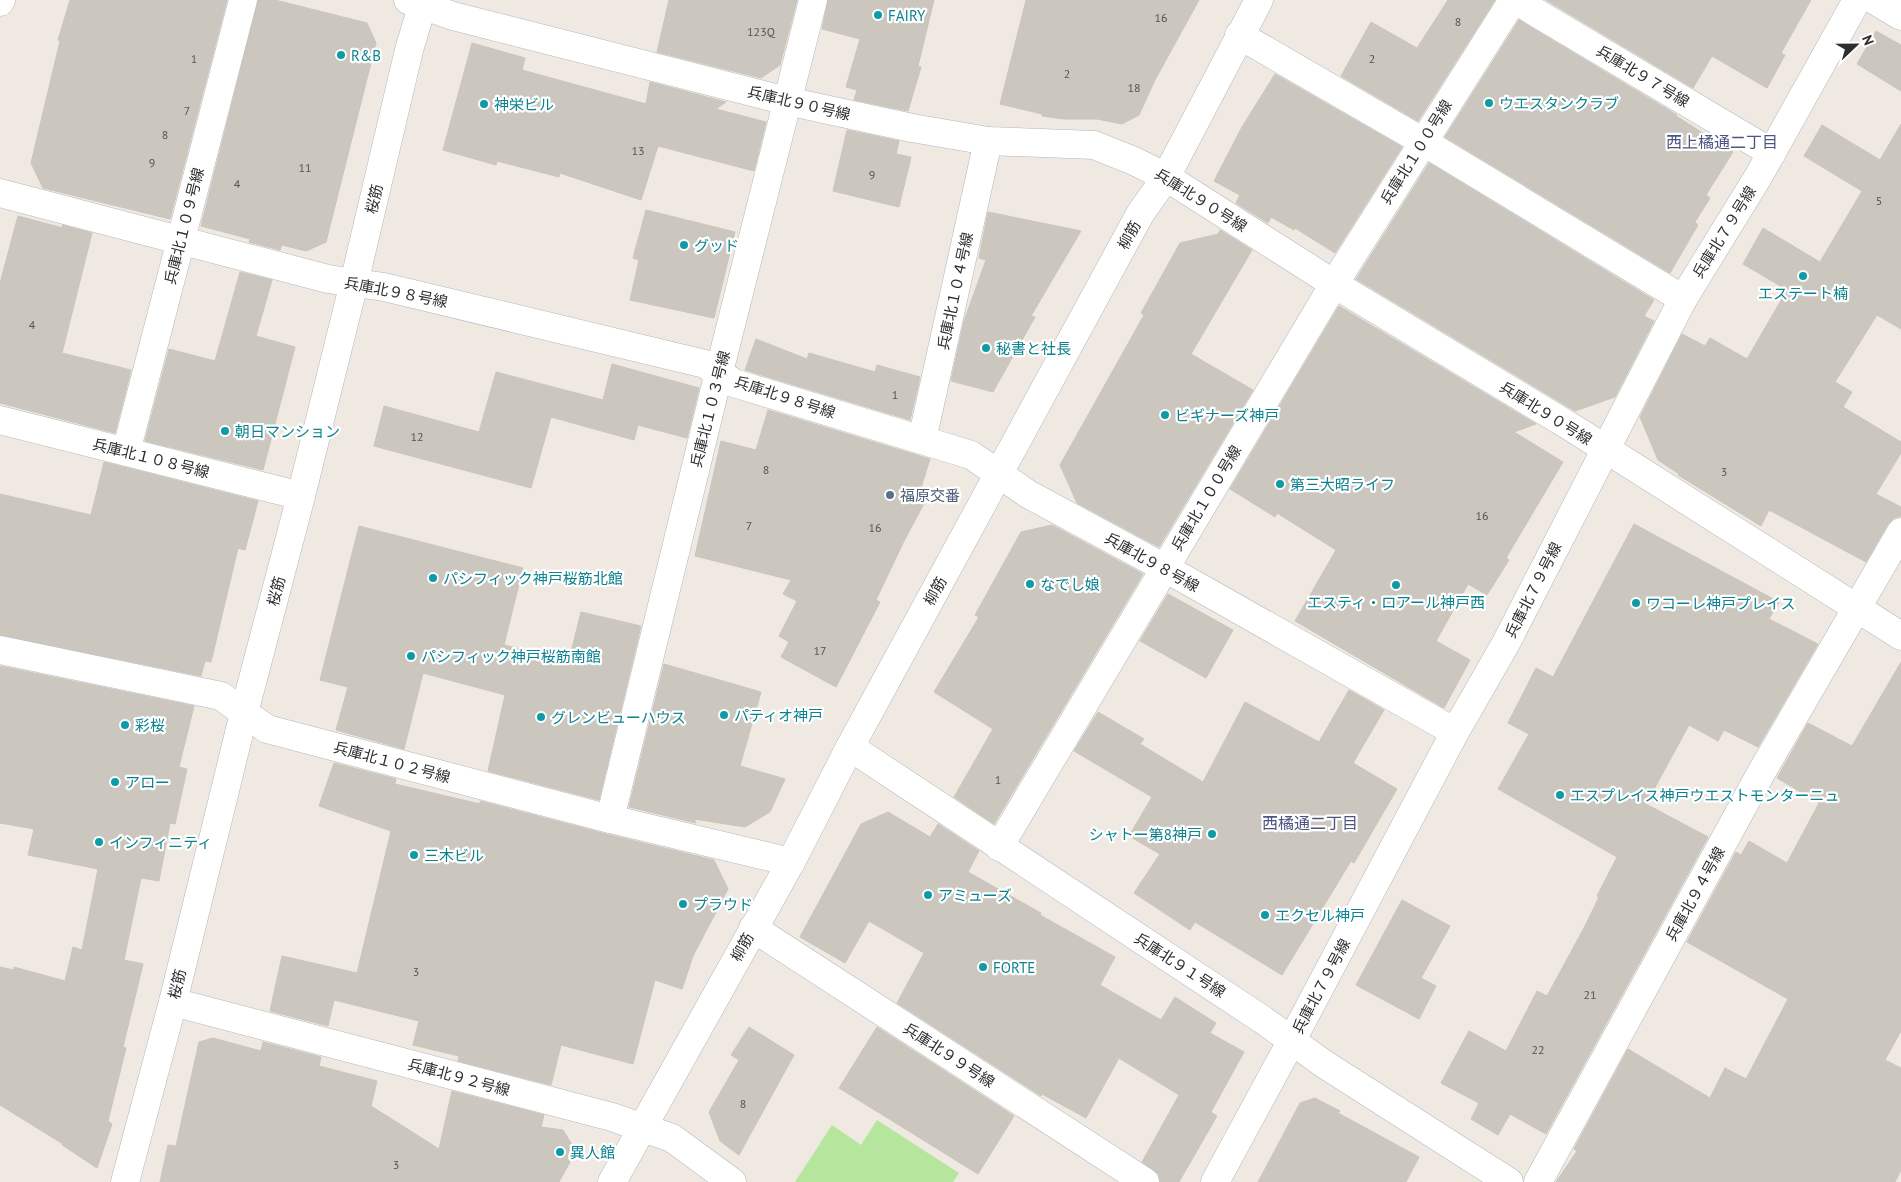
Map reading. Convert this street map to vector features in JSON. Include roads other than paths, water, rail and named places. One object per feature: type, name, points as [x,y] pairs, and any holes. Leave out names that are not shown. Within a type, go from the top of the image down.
[{"type":"street","name":"兵庫北１０９号線","points":[[126,452],[243,0]]},
{"type":"street","name":"兵庫北１０３号線","points":[[610,819],[719,372],[813,0]]},
{"type":"street","name":"柳筋","points":[[612,1182],[791,862],[850,747],[1140,214],[1166,177],[1259,0]]},
{"type":"street","name":"兵庫北１００号線","points":[[999,847],[1334,284],[1422,141],[1514,0]]},
{"type":"street","name":"兵庫北９７号線","points":[[1514,0],[1772,153]]},
{"type":"street","name":"兵庫北７９号線","points":[[1215,1182],[1455,732],[1506,643],[1683,299],[1772,153],[1857,0]]},
{"type":"street","points":[[1874,0],[1901,16]]},
{"type":"street","name":"兵庫北９０号線","points":[[418,2],[453,16],[787,101],[912,128],[988,141],[1094,145],[1134,161],[1166,177],[1334,284],[1606,450],[1901,636]]},
{"type":"street","name":"桜筋","points":[[125,1182],[354,283],[409,50],[418,2]]},
{"type":"street","points":[[1239,35],[1422,141],[1683,299]]},
{"type":"street","name":"兵庫北１０４号線","points":[[922,440],[988,141]]},
{"type":"street","name":"兵庫北９８号線","points":[[0,193],[328,279],[384,287],[705,364],[734,383],[971,455],[1028,494],[1165,568],[1455,732]]},
{"type":"street","name":"兵庫北１０８号線","points":[[0,420],[301,496]]},
{"type":"street","name":"兵庫北９４号線","points":[[1538,1182],[1761,774],[1901,532]]},
{"type":"street","name":"兵庫北１０２号線","points":[[0,650],[221,696],[267,729],[610,819],[791,862]]},
{"type":"street","name":"兵庫北９１号線","points":[[850,747],[1255,1014],[1324,1064],[1509,1182]]},
{"type":"street","name":"兵庫北９９号線","points":[[753,928],[1145,1182]]},
{"type":"street","name":"兵庫北９２号線","points":[[172,1002],[612,1117],[672,1138],[732,1182]]},
{"type":"place","name":"FAIRY","points":[[878,15]]},
{"type":"place","name":"R&B","points":[[341,55]]},
{"type":"place","name":"ウエスタンクラブ","points":[[1489,103]]},
{"type":"place","name":"神栄ビル","points":[[484,104]]},
{"type":"place","name":"グッド","points":[[684,245]]},
{"type":"place","name":"エステート楠","points":[[1803,276]]},
{"type":"place","name":"秘書と社長","points":[[986,348]]},
{"type":"place","name":"ビギナーズ神戸","points":[[1165,415]]},
{"type":"place","name":"朝日マンション","points":[[225,431]]},
{"type":"place","name":"第三大昭ライフ","points":[[1280,484]]},
{"type":"place","name":"福原交番","points":[[890,495]]},
{"type":"place","name":"パシフィック神戸桜筋北館","points":[[433,578]]},
{"type":"place","name":"なでし娘","points":[[1030,584]]},
{"type":"place","name":"エスティ・ロアール神戸西","points":[[1396,585]]},
{"type":"place","name":"ワコーレ神戸プレイス","points":[[1636,603]]},
{"type":"place","name":"パシフィック神戸桜筋南館","points":[[411,656]]},
{"type":"place","name":"パティオ神戸","points":[[724,715]]},
{"type":"place","name":"グレンビューハウス","points":[[541,717]]},
{"type":"place","name":"彩桜","points":[[125,725]]},
{"type":"place","name":"アロー","points":[[115,782]]},
{"type":"place","name":"エスプレイス神戸ウエストモンターニュ","points":[[1560,795]]},
{"type":"place","name":"シャトー第8神戸","points":[[1212,834]]},
{"type":"place","name":"インフィニティ","points":[[99,842]]},
{"type":"place","name":"三木ビル","points":[[414,855]]},
{"type":"place","name":"アミューズ","points":[[928,895]]},
{"type":"place","name":"プラウド","points":[[683,904]]},
{"type":"place","name":"エクセル神戸","points":[[1265,915]]},
{"type":"place","name":"FORTE","points":[[983,967]]},
{"type":"place","name":"異人館","points":[[560,1152]]},
{"type":"district","name":"西上橘通二丁目","points":[[1722,142]]},
{"type":"district","name":"西橘通二丁目","points":[[1310,823]]}]
